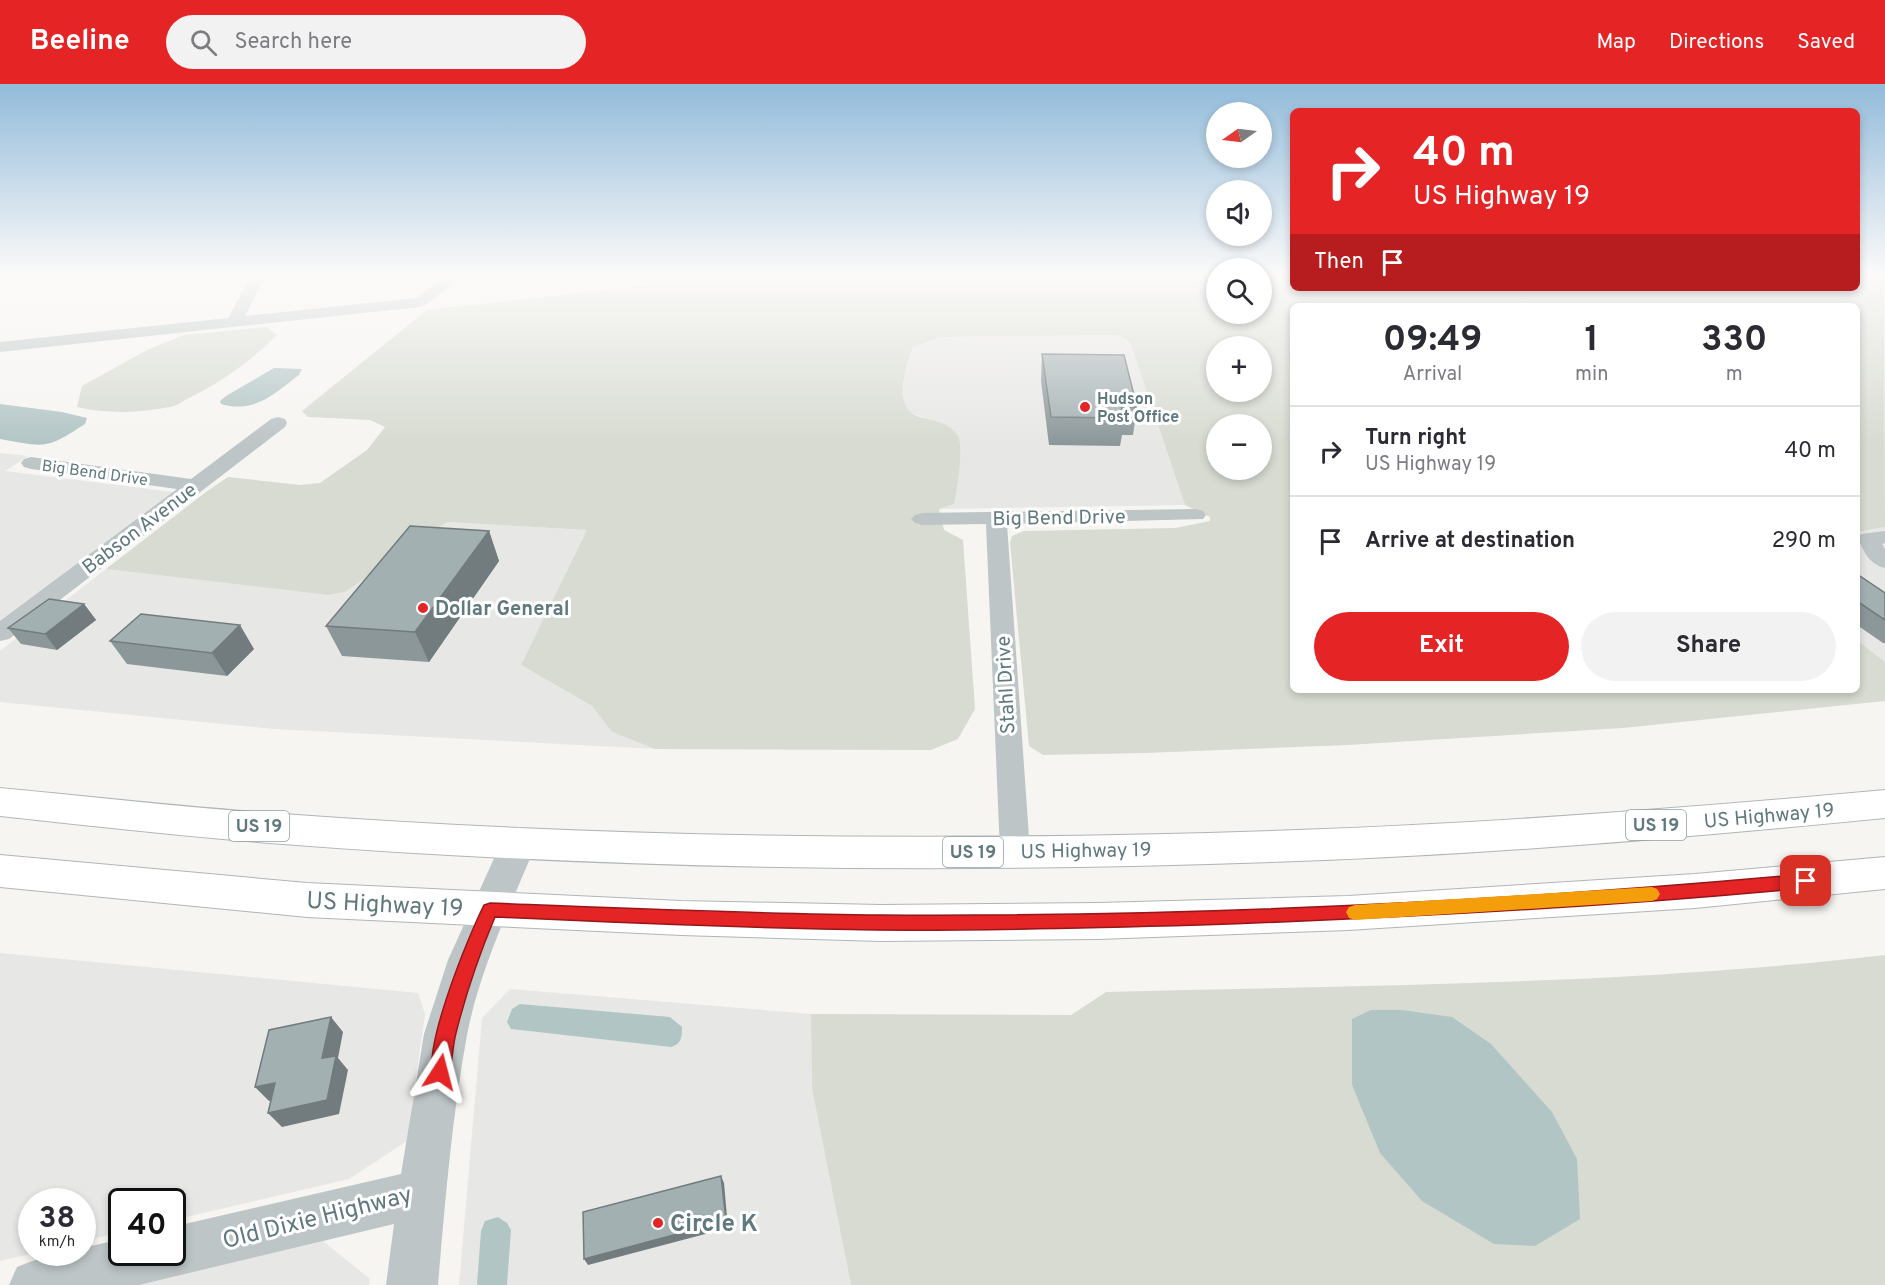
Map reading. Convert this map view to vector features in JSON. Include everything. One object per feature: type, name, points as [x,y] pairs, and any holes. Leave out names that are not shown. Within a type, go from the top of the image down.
[{"type":"highway","name":"US Highway 19","points":[[0,802],[319,832],[519,842],[862,852],[1201,849],[1427,840],[1654,825],[1885,804]]},
{"type":"highway","name":"US Highway 19","points":[[0,871],[307,900],[681,918],[869,922],[1098,921],[1348,913],[1695,891],[1873,871]]},
{"type":"street","points":[[0,347],[145,332]]},
{"type":"street","name":"Babson Avenue","points":[[0,633],[278,423]]},
{"type":"street","name":"Big Bend Drive","points":[[31,463],[196,486]]},
{"type":"street","name":"Big Bend Drive","points":[[922,519],[1196,515]]},
{"type":"street","name":"Stahl Drive","points":[[996,518],[1015,851]]},
{"type":"street","points":[[1877,538],[1877,555],[1885,561]]},
{"type":"street","name":"Old Dixie Highway","points":[[186,1249],[422,1193],[446,1035],[468,960],[519,842]]},
{"type":"street","points":[[412,1285],[422,1193]]},
{"type":"street","name":"Old Dixie Highway","points":[[35,1285],[114,1266]]},
{"type":"shaded area","points":[[215,332],[273,332],[277,335],[247,362],[225,377],[170,407],[124,412],[77,407],[82,386],[147,350],[184,335]]},
{"type":"shaded area","points":[[400,332],[1290,332],[1290,693],[1860,693],[1860,642],[1885,662],[1885,701],[1623,728],[1348,745],[1043,755],[1029,746],[1010,543],[1012,536],[1024,531],[1175,528],[1210,521],[1210,517],[1185,505],[1130,342],[1118,335],[940,337],[913,347],[906,366],[903,386],[904,400],[908,409],[923,418],[951,428],[960,442],[954,504],[939,509],[944,530],[963,540],[975,709],[958,739],[931,750],[655,749],[612,732],[592,706],[521,665],[587,530],[447,522],[345,592],[328,595],[106,569],[228,477],[300,485],[320,483],[367,450],[385,427],[370,420],[308,417],[302,411]]},
{"type":"shaded area","points":[[1860,332],[1884,332],[1885,527],[1860,531]]},
{"type":"shaded area","points":[[1118,335],[1130,342],[1185,505],[939,509],[925,418],[909,412],[902,401],[906,362],[913,347],[940,337]]},
{"type":"shaded area","points":[[274,368],[302,369],[299,375],[264,400],[244,406],[221,404],[220,401],[226,396]]},
{"type":"shaded area","points":[[0,404],[62,412],[87,418],[85,424],[53,442],[27,444],[0,439]]},
{"type":"shaded area","points":[[0,453],[28,456],[5,471],[173,492],[0,622]]},
{"type":"shaded area","points":[[447,522],[588,530],[521,665],[592,706],[612,732],[655,749],[275,729],[0,702],[0,651],[106,569],[328,595],[345,592]]},
{"type":"shaded area","points":[[1885,527],[1885,662],[1860,642],[1860,531]]},
{"type":"shaded area","points":[[0,953],[418,993],[425,1014],[407,1141],[349,1179],[186,1217],[186,1188],[108,1188],[108,1235],[96,1238],[96,1188],[18,1188],[18,1257],[0,1261]]},
{"type":"shaded area","points":[[1885,955],[1885,1285],[851,1285],[812,1089],[811,1014],[1071,1015],[1106,992],[1594,978],[1788,965]]},
{"type":"shaded area","points":[[510,989],[811,1014],[812,1089],[851,1285],[459,1285],[482,1018]]},
{"type":"shaded area","points":[[520,1004],[670,1017],[682,1027],[681,1037],[677,1044],[671,1047],[511,1029],[507,1022],[512,1009]]},
{"type":"shaded area","points":[[1371,1010],[1402,1010],[1452,1017],[1491,1044],[1552,1112],[1577,1159],[1580,1219],[1535,1246],[1494,1244],[1422,1201],[1380,1153],[1352,1085],[1352,1019]]},
{"type":"shaded area","points":[[498,1217],[507,1223],[511,1230],[507,1285],[477,1285],[481,1231],[485,1221]]},
{"type":"shaded area","points":[[323,1241],[370,1279],[369,1285],[138,1285]]},
{"type":"building","points":[[1042,354],[1124,355],[1137,407],[1121,407],[1124,418],[1051,417]]},
{"type":"building","points":[[410,526],[489,531],[415,632],[326,626]]},
{"type":"building","points":[[1860,576],[1885,593],[1885,620],[1860,603]]},
{"type":"building","points":[[49,599],[84,604],[45,634],[8,628]]},
{"type":"building","points":[[141,614],[240,625],[212,653],[110,641]]},
{"type":"building","points":[[331,1017],[322,1058],[336,1056],[327,1100],[268,1113],[275,1083],[255,1087],[269,1030]]},
{"type":"building","name":"Circle K","points":[[721,1176],[726,1221],[584,1259],[583,1212]]},
{"type":"slow traffic","points":[[1355,912],[1652,894]]},
{"type":"place","name":"Hudson Post Office","points":[[1085,407]]},
{"type":"place","name":"Dollar General","points":[[423,608]]},
{"type":"place","name":"Circle K","points":[[658,1223]]},
{"type":"route","points":[[440,1072],[446,1035],[468,960],[490,910],[681,918],[880,922],[1098,921],[1348,913],[1695,891],[1806,881]]}]
